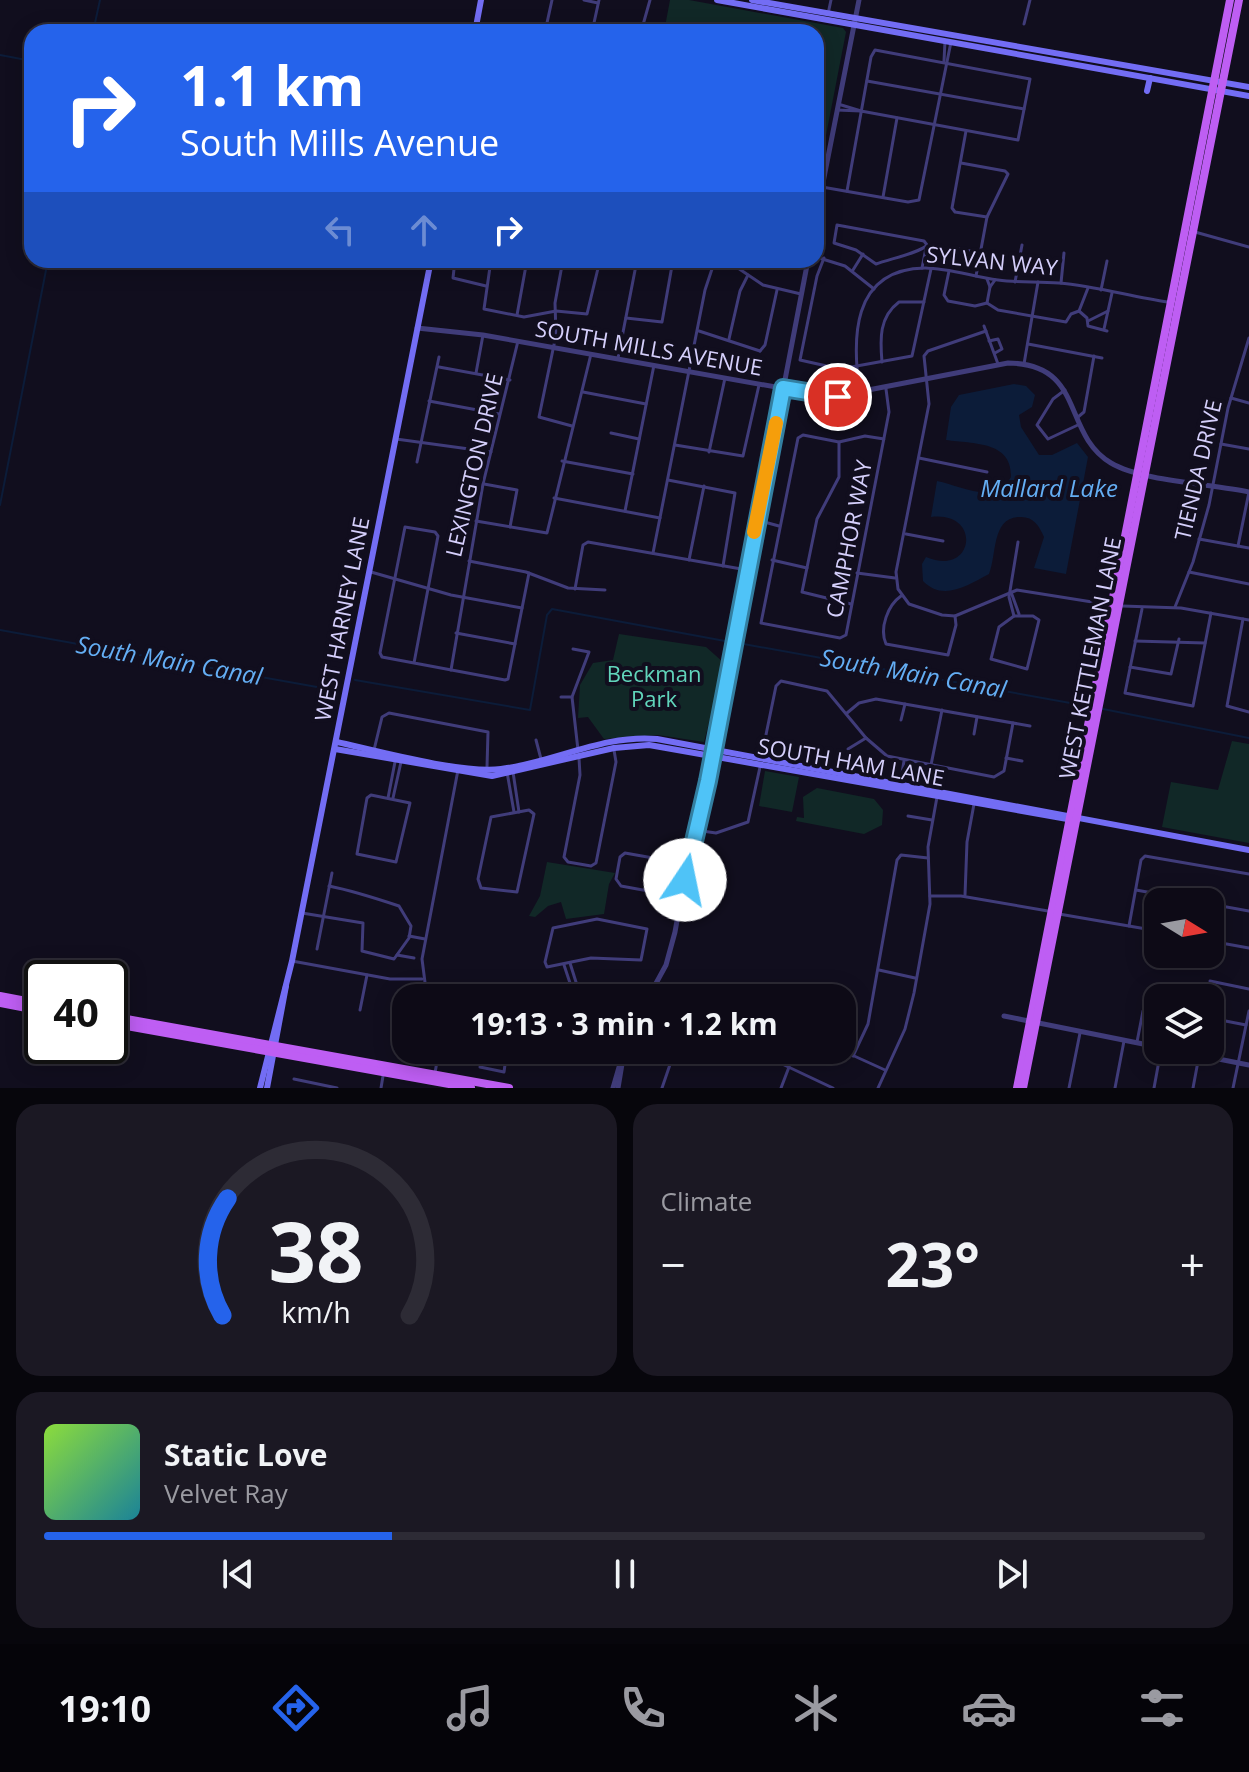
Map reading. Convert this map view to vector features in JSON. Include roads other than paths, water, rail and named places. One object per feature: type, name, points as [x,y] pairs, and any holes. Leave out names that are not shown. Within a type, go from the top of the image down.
[{"type":"main road","points":[[476,24],[481,0]]},
{"type":"main road","points":[[717,0],[1114,60],[1249,96]]},
{"type":"main road","points":[[752,0],[948,42],[1150,78],[1249,87]]},
{"type":"main road","name":"WEST KETTLEMAN LANE","points":[[1218,86],[1230,0]]},
{"type":"main road","name":"WEST KETTLEMAN LANE","points":[[1023,1088],[1072,818],[1218,86],[1239,0]]},
{"type":"main road","points":[[1136,67],[1154,62],[1175,74]]},
{"type":"main road","points":[[1147,91],[1154,74],[1175,74]]},
{"type":"main road","name":"WEST KETTLEMAN LANE","points":[[1072,818],[1112,645],[1121,565],[1143,472],[1172,302],[1190,231]]},
{"type":"main road","name":"WEST HARNEY LANE","points":[[273,1048],[371,572],[429,268]]},
{"type":"main road","name":"SOUTH HAM LANE","points":[[336,746],[487,773],[510,771],[635,739],[1249,850]]},
{"type":"main road","name":"SOUTH HAM LANE","points":[[510,771],[541,759],[614,748],[649,745],[710,752]]},
{"type":"main road","name":"SOUTH HAM LANE","points":[[336,746],[374,750],[399,759]]},
{"type":"main road","name":"SOUTH HAM LANE","points":[[938,793],[974,804],[1072,818]]},
{"type":"main road","points":[[0,996],[24,1001]]},
{"type":"main road","points":[[0,1003],[24,1008]]},
{"type":"main road","points":[[128,1020],[385,1069],[509,1088]]},
{"type":"main road","name":"WEST KETTLEMAN LANE","points":[[1017,1088],[1033,1022]]},
{"type":"main road","points":[[128,1026],[273,1048]]},
{"type":"main road","points":[[260,1088],[273,1048]]},
{"type":"main road","points":[[267,1088],[273,1048]]},
{"type":"main road","points":[[434,1077],[471,1088]]},
{"type":"street","points":[[547,24],[552,0]]},
{"type":"street","points":[[584,0],[599,1],[594,24]]},
{"type":"street","points":[[643,24],[650,0]]},
{"type":"street","points":[[828,14],[831,0]]},
{"type":"street","points":[[824,176],[859,0]]},
{"type":"street","points":[[1024,24],[1030,0]]},
{"type":"street","points":[[824,187],[917,202],[948,42]]},
{"type":"street","points":[[837,107],[861,111],[932,125],[1018,140],[1030,79],[875,50],[861,111],[847,191]]},
{"type":"street","points":[[867,81],[1024,109]]},
{"type":"street","points":[[883,198],[897,118]]},
{"type":"street","points":[[966,131],[952,210],[987,217]]},
{"type":"street","points":[[961,163],[1007,172],[1005,187],[987,217],[976,276]]},
{"type":"street","points":[[922,268],[926,248],[925,241],[837,225],[834,243],[863,254],[876,264],[926,248]]},
{"type":"street","points":[[1190,231],[1249,247]]},
{"type":"street","points":[[1015,282],[1022,245]]},
{"type":"street","points":[[960,249],[981,253]]},
{"type":"street","points":[[1061,283],[1064,253]]},
{"type":"street","points":[[853,270],[863,254]]},
{"type":"street","points":[[824,258],[853,270],[874,289],[857,321],[856,367],[860,394]]},
{"type":"street","points":[[1101,290],[1107,261]]},
{"type":"street","points":[[454,268],[453,278],[486,286]]},
{"type":"street","points":[[489,268],[484,309],[517,316],[556,311],[585,315],[590,312],[598,268]]},
{"type":"street","points":[[517,316],[526,268]]},
{"type":"street","points":[[562,268],[554,347],[539,417],[572,426]]},
{"type":"street","points":[[618,358],[635,268]]},
{"type":"street","points":[[626,318],[660,324],[672,268]]},
{"type":"street","points":[[653,553],[711,268]]},
{"type":"street","points":[[738,268],[777,290],[801,294]]},
{"type":"street","points":[[655,984],[669,955],[806,268]]},
{"type":"street","points":[[822,268],[800,360],[840,369],[912,356],[931,269]]},
{"type":"street","name":"SYLVAN WAY","points":[[874,289],[892,277],[922,268],[995,280],[1061,283],[1172,302]]},
{"type":"street","points":[[949,271],[945,299],[975,306],[987,303],[998,310],[1066,322],[1071,314],[1079,311]]},
{"type":"street","points":[[729,339],[748,275]]},
{"type":"street","points":[[987,278],[990,287]]},
{"type":"street","points":[[987,303],[990,287],[995,280]]},
{"type":"street","points":[[1038,282],[1024,364],[1045,371],[1065,390],[1089,444],[1117,466],[1249,492],[1238,546]]},
{"type":"street","points":[[1079,286],[1082,295],[1079,311]]},
{"type":"street","points":[[1082,295],[1088,288]]},
{"type":"street","points":[[760,351],[765,345],[777,290]]},
{"type":"street","points":[[1079,311],[1088,321],[1088,326],[1106,330],[1112,292]]},
{"type":"street","points":[[882,362],[880,336],[886,315],[899,302],[911,299],[924,302]]},
{"type":"street","points":[[1088,321],[1108,311]]},
{"type":"street","name":"SOUTH MILLS AVENUE","points":[[417,328],[483,335],[832,397],[998,366],[1024,364]]},
{"type":"street","points":[[998,366],[985,328],[926,352],[922,364],[929,404],[895,578],[901,596],[915,609],[955,616],[1011,592],[1032,591],[1116,606],[1142,609],[1175,607],[1249,620]]},
{"type":"street","points":[[697,330],[760,351]]},
{"type":"street","points":[[476,373],[483,335]]},
{"type":"street","name":"TIENDA DRIVE","points":[[1175,607],[1189,572],[1214,485],[1231,398],[1247,354],[1249,338]]},
{"type":"street","points":[[989,341],[998,339],[1002,349],[994,353]]},
{"type":"street","name":"LEXINGTON DRIVE","points":[[451,670],[483,484],[518,341]]},
{"type":"street","points":[[1028,344],[1102,358]]},
{"type":"street","points":[[760,351],[762,357]]},
{"type":"street","points":[[476,521],[547,533],[562,461],[591,354]]},
{"type":"street","points":[[1065,390],[1053,399],[1037,425],[1048,439],[1079,421],[1084,412],[1094,356]]},
{"type":"street","points":[[417,462],[439,357]]},
{"type":"street","points":[[625,511],[654,365]]},
{"type":"street","points":[[439,367],[510,380]]},
{"type":"street","points":[[709,452],[725,378]]},
{"type":"street","points":[[675,445],[741,457],[746,449],[759,385]]},
{"type":"street","name":"CAMPHOR WAY","points":[[772,560],[761,622],[835,637],[846,635],[890,405],[886,388]]},
{"type":"street","points":[[582,392],[646,404]]},
{"type":"street","points":[[1231,398],[1249,403]]},
{"type":"street","points":[[429,401],[499,414]]},
{"type":"street","points":[[611,433],[639,439]]},
{"type":"street","points":[[807,568],[772,560],[797,444],[802,435],[839,442],[865,436],[884,439]]},
{"type":"street","points":[[396,439],[491,452]]},
{"type":"street","points":[[839,442],[839,477],[819,514],[803,586],[805,595],[851,604]]},
{"type":"street","points":[[1221,444],[1249,449]]},
{"type":"street","points":[[919,458],[987,472]]},
{"type":"street","points":[[562,461],[633,474]]},
{"type":"street","points":[[668,480],[734,492],[736,500],[723,566]]},
{"type":"street","points":[[483,484],[517,490],[510,527]]},
{"type":"street","points":[[689,560],[704,486]]},
{"type":"street","points":[[554,498],[660,518]]},
{"type":"street","points":[[757,520],[779,526]]},
{"type":"street","points":[[414,663],[438,536],[435,532],[403,529],[380,655],[414,663],[451,670],[508,679],[529,573]]},
{"type":"street","points":[[906,534],[943,541]]},
{"type":"street","points":[[1199,539],[1249,548]]},
{"type":"street","points":[[1017,616],[1011,592],[1018,542]]},
{"type":"street","points":[[575,589],[585,543],[747,570]]},
{"type":"street","points":[[469,561],[529,573],[575,589],[605,590]]},
{"type":"street","points":[[371,572],[462,597],[522,608]]},
{"type":"street","points":[[1189,572],[1249,584]]},
{"type":"street","points":[[857,573],[895,578]]},
{"type":"street","points":[[901,596],[889,607],[883,637],[887,644],[948,655],[956,625],[955,616]]},
{"type":"street","points":[[1142,609],[1125,693],[1193,706],[1211,613]]},
{"type":"street","points":[[1017,616],[1039,620],[1027,669],[991,659],[997,631],[1017,616]]},
{"type":"street","points":[[1243,619],[1227,699],[1228,708],[1249,712]]},
{"type":"street","points":[[456,633],[515,644]]},
{"type":"street","points":[[1135,641],[1155,644],[1179,639],[1205,643]]},
{"type":"street","points":[[1130,667],[1171,674],[1179,639]]},
{"type":"street","points":[[573,649],[588,650],[589,654],[572,697],[580,775],[564,857],[568,862],[591,866],[596,863],[616,762],[614,748]]},
{"type":"street","points":[[695,830],[716,833],[748,822],[778,682],[823,689],[882,754],[904,761],[994,777],[1003,773],[1013,723]]},
{"type":"street","points":[[561,697],[572,697]]},
{"type":"street","points":[[847,713],[870,699],[1030,726]]},
{"type":"street","points":[[901,720],[905,704]]},
{"type":"street","points":[[931,766],[942,710]]},
{"type":"street","points":[[374,750],[382,717],[389,713],[488,732],[487,773]]},
{"type":"street","points":[[974,734],[977,717]]},
{"type":"street","points":[[848,749],[866,738]]},
{"type":"street","points":[[536,740],[541,759]]},
{"type":"street","points":[[1006,758],[1022,761]]},
{"type":"street","points":[[390,798],[399,759]]},
{"type":"street","points":[[900,786],[904,761]]},
{"type":"street","points":[[423,984],[426,939],[459,769]]},
{"type":"street","points":[[510,771],[516,812]]},
{"type":"street","points":[[878,1088],[905,1029],[916,979],[930,896],[928,858],[938,793]]},
{"type":"street","points":[[371,795],[390,798],[411,805],[398,860],[359,856],[356,851],[367,798],[371,795]]},
{"type":"street","points":[[965,896],[967,842],[974,804]]},
{"type":"street","points":[[534,810],[517,892],[481,888],[478,879],[490,820],[516,812],[534,810]]},
{"type":"street","points":[[908,816],[932,820]]},
{"type":"street","points":[[681,897],[621,886],[616,879],[620,857],[625,853],[687,864]]},
{"type":"street","points":[[856,1050],[868,1024],[899,856],[928,858]]},
{"type":"street","points":[[1129,926],[1143,857],[1249,874]]},
{"type":"street","points":[[317,949],[332,873]]},
{"type":"street","points":[[302,913],[363,923],[361,946],[367,954],[394,959],[409,936],[411,926],[399,906],[376,900],[365,893],[329,886]]},
{"type":"street","points":[[1136,890],[1144,891]]},
{"type":"street","points":[[930,896],[965,896],[1144,929]]},
{"type":"street","points":[[1224,907],[1249,911]]},
{"type":"street","points":[[597,919],[647,929],[641,960],[591,958],[570,963],[546,969],[545,962],[555,927],[597,919]]},
{"type":"street","points":[[409,936],[426,939]]},
{"type":"street","points":[[318,943],[325,945]]},
{"type":"street","points":[[1224,944],[1249,948]]},
{"type":"street","points":[[397,955],[414,958]]},
{"type":"street","points":[[292,961],[367,975],[422,979]]},
{"type":"street","points":[[570,963],[577,984]]},
{"type":"street","points":[[564,965],[570,984]]},
{"type":"street","points":[[879,970],[916,979]]},
{"type":"street","points":[[360,1010],[367,975]]},
{"type":"street","points":[[1210,981],[1249,989]]},
{"type":"street","points":[[1233,1088],[1249,1011]]},
{"type":"street","points":[[1137,1043],[1144,1012]]},
{"type":"street","points":[[1004,1016],[1144,1045]]},
{"type":"street","points":[[1224,1021],[1246,1025]]},
{"type":"street","points":[[1069,1088],[1080,1031]]},
{"type":"street","points":[[1115,1088],[1124,1040]]},
{"type":"street","points":[[856,1057],[887,1071]]},
{"type":"street","points":[[1224,1060],[1249,1065]]},
{"type":"street","points":[[434,1077],[436,1064]]},
{"type":"street","points":[[479,1075],[481,1064]]},
{"type":"street","points":[[480,1067],[504,1072],[505,1064]]},
{"type":"street","points":[[616,1088],[621,1064]]},
{"type":"street","points":[[662,1088],[670,1064]]},
{"type":"street","points":[[776,1064],[833,1088]]},
{"type":"street","points":[[1154,1088],[1158,1064]]},
{"type":"street","points":[[1193,1088],[1198,1064]]},
{"type":"street","points":[[781,1088],[789,1067]]},
{"type":"street","points":[[381,1088],[385,1069]]},
{"type":"street","points":[[294,1079],[313,1086],[337,1088]]},
{"type":"water","name":"Mallard Lake","points":[[1014,384],[1026,386],[1035,395],[1032,407],[1019,415],[1021,427],[1039,455],[1052,455],[1077,443],[1088,457],[1066,574],[1034,568],[1044,537],[1036,523],[1021,517],[1011,518],[1000,530],[989,574],[956,590],[931,587],[923,581],[922,564],[926,557],[942,561],[954,559],[966,543],[965,533],[959,524],[948,518],[931,517],[937,481],[987,492],[1004,486],[1011,477],[1010,465],[998,451],[989,446],[946,440],[951,407],[959,395]]},
{"type":"waterway","points":[[95,24],[100,0]]},
{"type":"waterway","points":[[0,55],[24,60]]},
{"type":"waterway","points":[[0,505],[46,268]]},
{"type":"waterway","name":"South Main Canal","points":[[355,680],[530,710],[547,615],[552,609],[725,641]]},
{"type":"waterway","name":"South Main Canal","points":[[0,630],[317,687],[328,688],[337,684]]},
{"type":"waterway","name":"South Main Canal","points":[[738,643],[1087,706]]},
{"type":"waterway","points":[[1103,709],[1249,738]]},
{"type":"park label","name":"Beckman Park","points":[[654,686]]}]
